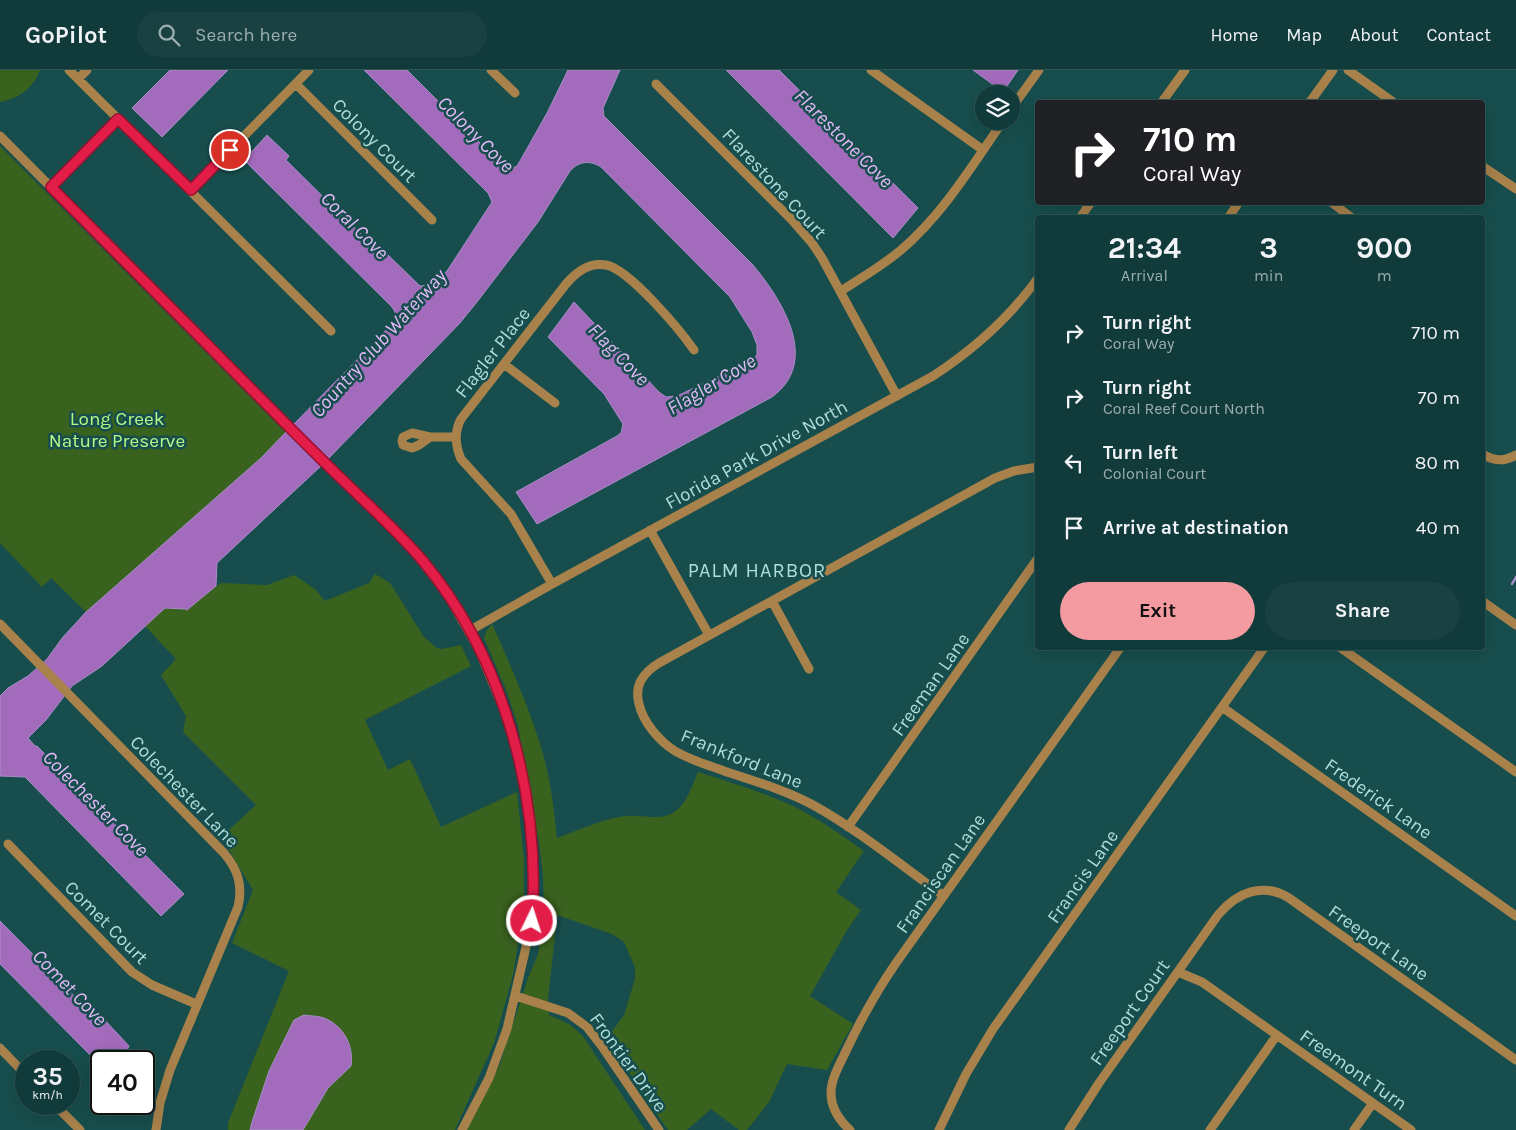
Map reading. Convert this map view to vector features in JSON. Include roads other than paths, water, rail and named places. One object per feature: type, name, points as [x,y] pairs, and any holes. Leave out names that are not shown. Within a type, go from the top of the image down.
[{"type":"street","points":[[69,70],[330,331]]},
{"type":"street","points":[[78,79],[87,70]]},
{"type":"street","points":[[191,190],[309,70]]},
{"type":"street","points":[[491,70],[515,93]]},
{"type":"street","points":[[871,70],[983,150]]},
{"type":"street","points":[[1020,97],[1039,70]]},
{"type":"street","points":[[1163,100],[1185,70]]},
{"type":"street","points":[[1311,100],[1333,70]]},
{"type":"street","points":[[1348,70],[1391,100]]},
{"type":"street","name":"Colony Court","points":[[296,84],[432,220]]},
{"type":"street","name":"Flarestone Court","points":[[656,84],[807,236],[841,291],[897,396]]},
{"type":"street","points":[[51,187],[118,119]]},
{"type":"street","points":[[841,291],[883,264],[918,234],[947,201],[997,130]]},
{"type":"street","points":[[0,136],[337,475],[390,525],[422,561],[447,594],[469,631],[488,669],[506,715],[521,768],[529,815],[534,866],[533,905],[532,921],[516,996],[496,1061],[462,1130]]},
{"type":"street","points":[[1485,168],[1516,190]]},
{"type":"street","points":[[1335,205],[1348,215]]},
{"type":"street","name":"Flagler Place","points":[[456,437],[461,419],[571,278],[580,270],[599,265],[611,266],[626,276],[679,329],[694,350]]},
{"type":"street","name":"Florida Park Drive North","points":[[469,631],[938,372],[976,344],[1006,316],[1035,283]]},
{"type":"street","points":[[504,364],[555,403]]},
{"type":"street","points":[[430,437],[456,437],[457,449],[463,462],[511,514],[552,584]]},
{"type":"street","points":[[1485,455],[1493,459],[1507,460],[1516,455]]},
{"type":"street","name":"Frankford Lane","points":[[944,896],[848,827],[814,806],[787,792],[683,755],[667,745],[647,723],[640,708],[638,688],[642,678],[658,663],[996,478],[1014,471],[1035,468]]},
{"type":"street","points":[[650,530],[709,635]]},
{"type":"street","name":"Freeman Lane","points":[[848,827],[1035,562]]},
{"type":"street","points":[[772,601],[809,669]]},
{"type":"street","points":[[1485,603],[1516,625]]},
{"type":"street","name":"Colechester Lane","points":[[0,624],[224,853],[240,880],[238,907],[196,1004],[166,1081],[160,1102],[156,1130]]},
{"type":"street","name":"Franciscan Lane","points":[[850,1130],[838,1117],[831,1093],[834,1078],[871,1001],[896,962],[1119,650]]},
{"type":"street","name":"Francis Lane","points":[[938,1130],[966,1074],[993,1029],[1263,650]]},
{"type":"street","points":[[1344,650],[1516,772]]},
{"type":"street","name":"Frederick Lane","points":[[1222,707],[1516,916]]},
{"type":"street","name":"Comet Court","points":[[8,844],[132,972],[152,985],[196,1004]]},
{"type":"street","name":"Freeport Lane","points":[[1218,915],[1232,900],[1250,892],[1264,890],[1284,895],[1516,1060]]},
{"type":"street","name":"Freeport Court","points":[[1069,1130],[1103,1077],[1218,915]]},
{"type":"street","name":"Freemont Turn","points":[[1178,972],[1202,982],[1412,1130]]},
{"type":"street","name":"Frontier Drive","points":[[516,996],[568,1013],[587,1027],[607,1052],[659,1130]]},
{"type":"street","name":"Freemont Turn","points":[[1210,1130],[1278,1035]]},
{"type":"street","points":[[0,1048],[15,1064]]},
{"type":"street","points":[[1354,1130],[1374,1103]]},
{"type":"street","points":[[65,1115],[80,1130]]},
{"type":"water","points":[[170,70],[228,70],[162,137],[132,108]]},
{"type":"water","points":[[364,70],[407,70],[501,164],[511,169],[517,166],[520,161],[568,70],[620,70],[603,108],[604,116],[753,265],[775,295],[792,331],[795,349],[794,366],[786,382],[772,397],[537,524],[516,492],[617,436],[621,433],[623,424],[604,394],[548,337],[574,302],[659,392],[666,397],[677,396],[751,361],[757,355],[757,345],[752,332],[730,297],[601,167],[593,163],[581,163],[570,171],[538,222],[459,324],[328,459],[294,424],[393,323],[395,312],[244,160],[267,135],[289,156],[286,160],[382,255],[385,252],[420,286],[431,285],[447,271],[492,202],[488,193]]},
{"type":"water","name":"Flarestone Cove","points":[[726,70],[779,70],[918,208],[893,238]]},
{"type":"water","points":[[973,70],[1018,70],[1008,85],[993,85]]},
{"type":"water","points":[[286,432],[321,466],[217,563],[216,586],[187,610],[165,608],[102,666],[72,686],[46,720],[28,738],[184,894],[161,916],[25,777],[0,776],[0,696],[8,688],[28,676],[47,659],[63,637],[86,612],[261,458]]},
{"type":"water","points":[[0,921],[84,1006],[88,1002],[129,1046],[127,1050],[90,1050],[90,1055],[0,964]]},
{"type":"water","points":[[304,1015],[324,1018],[342,1031],[351,1051],[351,1066],[328,1088],[303,1130],[250,1130],[269,1071],[294,1020]]},
{"type":"waterway","points":[[1512,584],[1516,577]]},
{"type":"district","name":"PALM HARBOR","points":[[757,570]]},
{"type":"water label","name":"Colony Cove","points":[[476,134]]},
{"type":"water label","name":"Coral Cove","points":[[355,225]]},
{"type":"water label","name":"Country Club Waterway","points":[[378,343]]},
{"type":"water label","name":"Flag Cove","points":[[619,354]]},
{"type":"water label","name":"Flagler Cove","points":[[711,384]]},
{"type":"water label","name":"Colechester Cove","points":[[96,803]]},
{"type":"water label","name":"Comet Cove","points":[[70,987]]},
{"type":"park label","name":"Long Creek Nature Preserve","points":[[117,429]]}]
